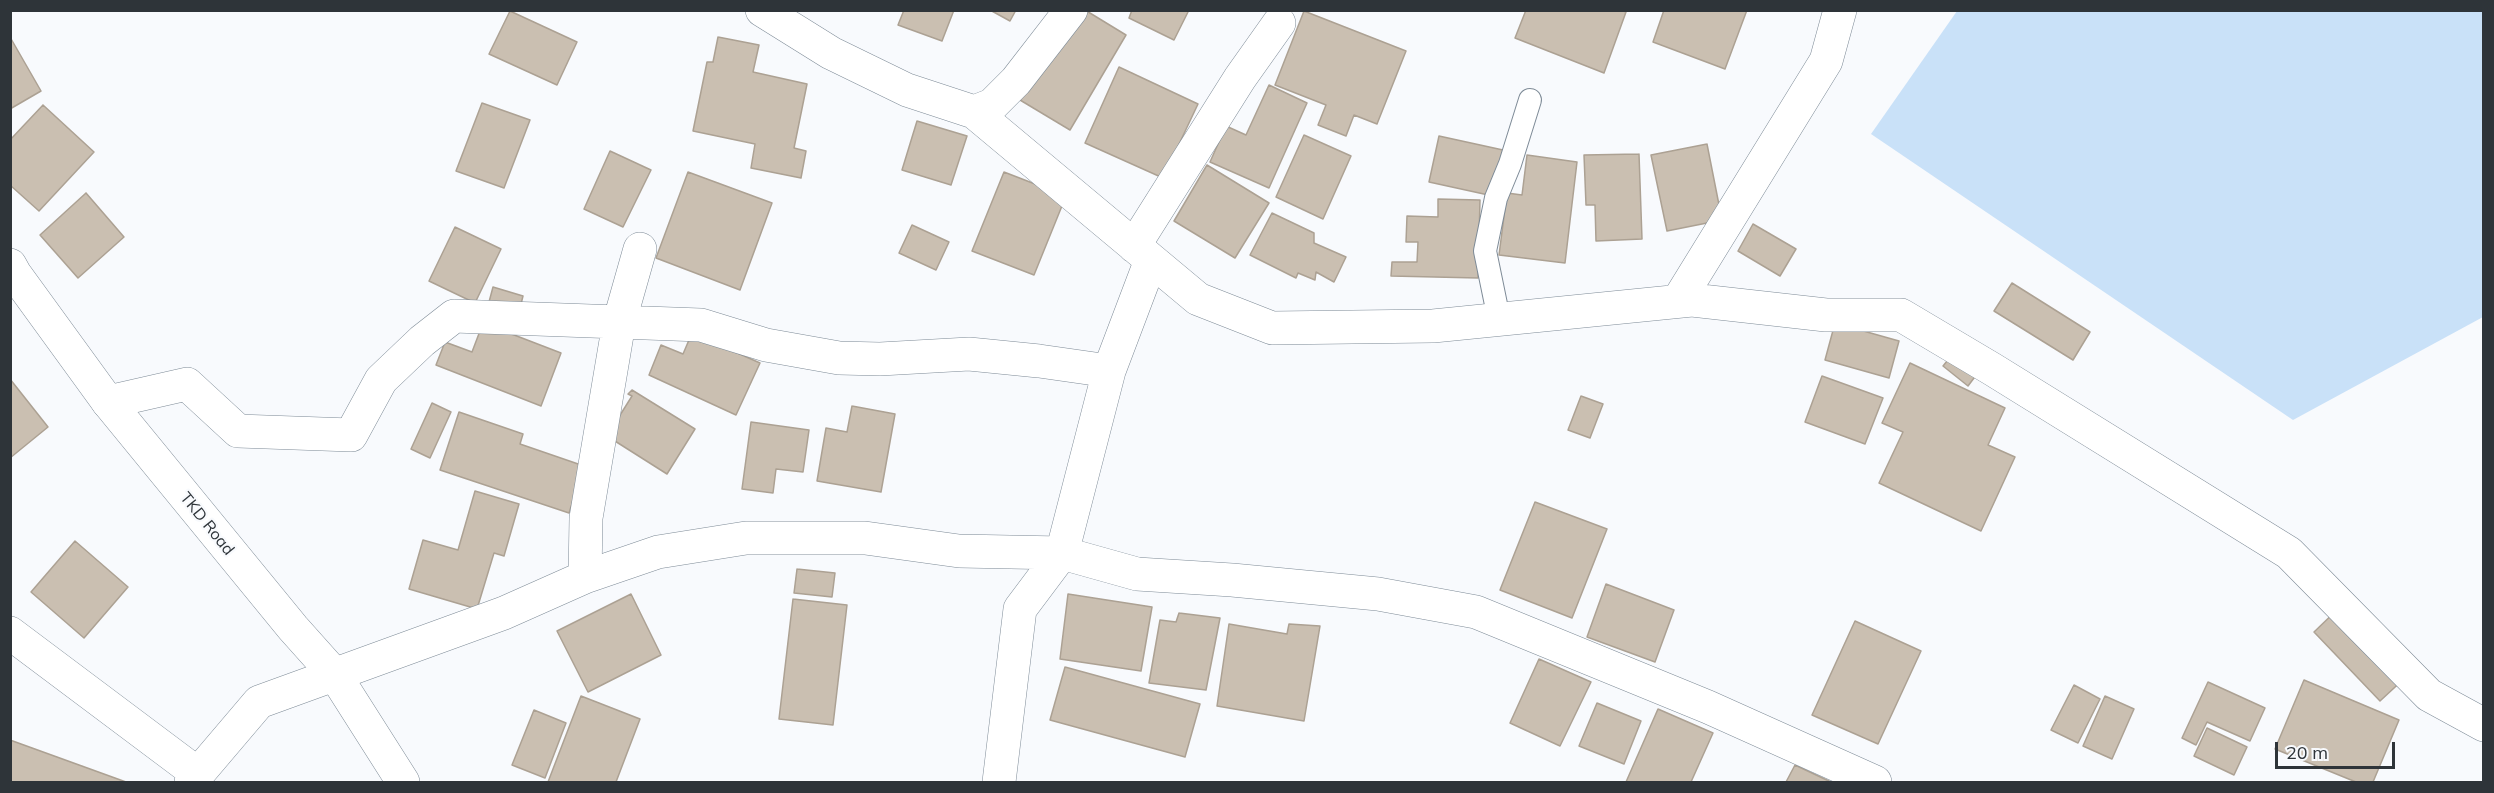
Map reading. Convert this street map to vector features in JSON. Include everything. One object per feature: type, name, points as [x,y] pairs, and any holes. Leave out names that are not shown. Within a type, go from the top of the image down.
[{"type":"street","points":[[762,10],[831,53],[907,90],[974,112],[1198,299],[1272,328],[1433,326],[1692,300],[1826,315],[1901,315],[2289,553],[2429,695],[2484,725]]},
{"type":"street","points":[[974,112],[992,105],[1000,97],[1071,10]]},
{"type":"street","points":[[1678,301],[1826,61],[1840,10]]},
{"type":"street","points":[[999,783],[1020,609],[1062,553],[1109,371],[1143,253],[1240,78],[1280,23]]},
{"type":"street","points":[[585,577],[586,518],[619,323],[640,249]]},
{"type":"street","name":"TKD Road","points":[[10,265],[108,402],[293,628],[335,675],[403,783]]},
{"type":"street","points":[[108,402],[187,384],[238,431],[351,435],[381,380],[422,341],[454,316],[702,325],[766,345],[839,358],[880,359],[969,354],[1109,371]]},
{"type":"street","points":[[10,633],[195,778],[259,702],[504,613],[585,577],[658,552],[746,538],[865,538],[959,551],[1062,553],[1137,574],[1232,580],[1378,594],[1476,612],[1708,707],[1875,783]]},
{"type":"lane","points":[[1499,319],[1485,251],[1496,198],[1510,164],[1530,100]]},
{"type":"shaded area","points":[[1957,11],[2483,11],[2483,317],[2293,420],[1871,134]]},
{"type":"building","points":[[904,10],[954,10],[942,41],[898,25]]},
{"type":"building","points":[[990,10],[1016,10],[1010,21]]},
{"type":"building","points":[[1073,10],[1085,10],[1126,35],[1070,130],[1020,100]]},
{"type":"building","points":[[1132,10],[1189,10],[1174,40],[1129,18]]},
{"type":"building","points":[[1526,10],[1621,10],[1626,12],[1604,73],[1515,38]]},
{"type":"building","points":[[1664,10],[1747,10],[1725,69],[1653,42]]},
{"type":"building","points":[[510,11],[577,42],[557,85],[489,54]]},
{"type":"building","points":[[1304,11],[1406,51],[1377,124],[1354,115],[1346,136],[1318,125],[1326,105],[1275,85]]},
{"type":"building","points":[[10,37],[41,91],[10,109]]},
{"type":"building","points":[[718,37],[759,45],[753,72],[807,84],[794,148],[806,151],[801,178],[751,168],[755,144],[693,131],[707,62],[713,62]]},
{"type":"building","points":[[1119,67],[1198,104],[1163,178],[1085,143]]},
{"type":"building","points":[[1269,85],[1307,103],[1269,188],[1210,162],[1226,126],[1246,135]]},
{"type":"building","points":[[482,103],[530,120],[504,188],[456,171]]},
{"type":"building","points":[[43,105],[94,152],[39,211],[10,185],[10,140]]},
{"type":"building","points":[[917,121],[967,136],[951,185],[902,170]]},
{"type":"building","points":[[1304,135],[1351,156],[1323,219],[1276,197]]},
{"type":"building","points":[[1439,136],[1503,150],[1493,196],[1429,182]]},
{"type":"building","points":[[1707,144],[1722,220],[1667,231],[1651,155]]},
{"type":"building","points":[[610,151],[651,170],[623,227],[584,209]]},
{"type":"building","points":[[1639,154],[1642,239],[1596,241],[1595,205],[1586,205],[1584,155]]},
{"type":"building","points":[[1527,155],[1577,162],[1565,263],[1499,255],[1507,193],[1522,195]]},
{"type":"building","points":[[1207,165],[1269,203],[1235,258],[1174,221]]},
{"type":"building","points":[[688,172],[772,203],[740,290],[656,258]]},
{"type":"building","points":[[1004,172],[1066,196],[1034,275],[972,251]]},
{"type":"building","points":[[86,193],[124,237],[78,278],[40,235]]},
{"type":"building","points":[[1438,199],[1480,200],[1478,278],[1391,276],[1392,262],[1417,262],[1418,242],[1406,242],[1407,216],[1438,217]]},
{"type":"building","points":[[1272,213],[1314,233],[1314,243],[1346,257],[1334,282],[1316,272],[1315,280],[1298,273],[1296,278],[1250,255]]},
{"type":"building","points":[[1753,224],[1796,249],[1780,276],[1738,251]]},
{"type":"building","points":[[912,225],[949,242],[936,270],[899,253]]},
{"type":"building","points":[[455,227],[501,249],[475,303],[429,281]]},
{"type":"building","points":[[2012,283],[2090,332],[2073,360],[1994,311]]},
{"type":"building","points":[[493,287],[523,296],[519,312],[489,302]]},
{"type":"building","points":[[483,323],[561,353],[541,406],[436,365],[445,342],[472,352]]},
{"type":"building","points":[[1835,323],[1899,341],[1889,378],[1825,360]]},
{"type":"building","points":[[692,333],[760,363],[736,415],[649,375],[661,345],[683,354]]},
{"type":"building","points":[[1956,350],[1980,370],[1968,386],[1943,366]]},
{"type":"building","points":[[1910,363],[2005,408],[1988,445],[2015,457],[1981,531],[1879,483],[1903,432],[1882,423]]},
{"type":"building","points":[[1822,376],[1883,398],[1865,444],[1805,422]]},
{"type":"building","points":[[10,379],[48,427],[10,458]]},
{"type":"building","points":[[632,390],[695,429],[667,474],[607,436],[632,396],[628,394]]},
{"type":"building","points":[[1581,396],[1603,404],[1590,438],[1568,430]]},
{"type":"building","points":[[432,403],[451,412],[430,458],[411,449]]},
{"type":"building","points":[[852,406],[895,414],[881,492],[817,481],[826,428],[847,432]]},
{"type":"building","points":[[459,412],[523,434],[520,444],[584,466],[569,513],[440,470]]},
{"type":"building","points":[[751,422],[809,430],[803,472],[776,469],[773,493],[742,489]]},
{"type":"building","points":[[475,491],[519,504],[504,556],[494,553],[477,609],[409,589],[423,540],[458,550]]},
{"type":"building","points":[[1535,502],[1607,529],[1572,618],[1500,590]]},
{"type":"building","points":[[75,541],[128,587],[84,638],[31,592]]},
{"type":"building","points":[[797,569],[835,573],[832,597],[794,593]]},
{"type":"building","points":[[1606,584],[1674,610],[1655,662],[1587,637]]},
{"type":"building","points":[[631,594],[661,655],[588,692],[557,631]]},
{"type":"building","points":[[1068,594],[1152,607],[1141,671],[1060,659]]},
{"type":"building","points":[[793,599],[847,605],[833,725],[779,719]]},
{"type":"building","points":[[2341,606],[2407,676],[2380,701],[2314,632]]},
{"type":"building","points":[[1179,613],[1220,618],[1206,690],[1149,683],[1160,620],[1176,622]]},
{"type":"building","points":[[1855,621],[1921,651],[1878,744],[1812,715]]},
{"type":"building","points":[[1229,624],[1287,634],[1289,624],[1320,626],[1304,721],[1217,706]]},
{"type":"building","points":[[1539,659],[1591,682],[1560,746],[1510,723]]},
{"type":"building","points":[[1065,667],[1200,704],[1185,757],[1050,720]]},
{"type":"building","points":[[2304,680],[2399,720],[2373,782],[2356,782],[2275,749]]},
{"type":"building","points":[[2208,682],[2265,708],[2250,741],[2207,722],[2196,745],[2182,738]]},
{"type":"building","points":[[2074,685],[2100,699],[2078,743],[2051,730]]},
{"type":"building","points":[[581,696],[640,719],[616,782],[548,782]]},
{"type":"building","points":[[2105,696],[2134,709],[2112,759],[2083,746]]},
{"type":"building","points":[[1597,703],[1641,721],[1624,764],[1579,746]]},
{"type":"building","points":[[1658,709],[1713,733],[1691,782],[1626,782]]},
{"type":"building","points":[[534,710],[566,723],[545,778],[512,765]]},
{"type":"building","points":[[2207,728],[2247,747],[2234,775],[2194,756]]},
{"type":"building","points":[[10,740],[126,782],[10,782]]},
{"type":"building","points":[[1795,765],[1831,782],[1786,782]]}]
